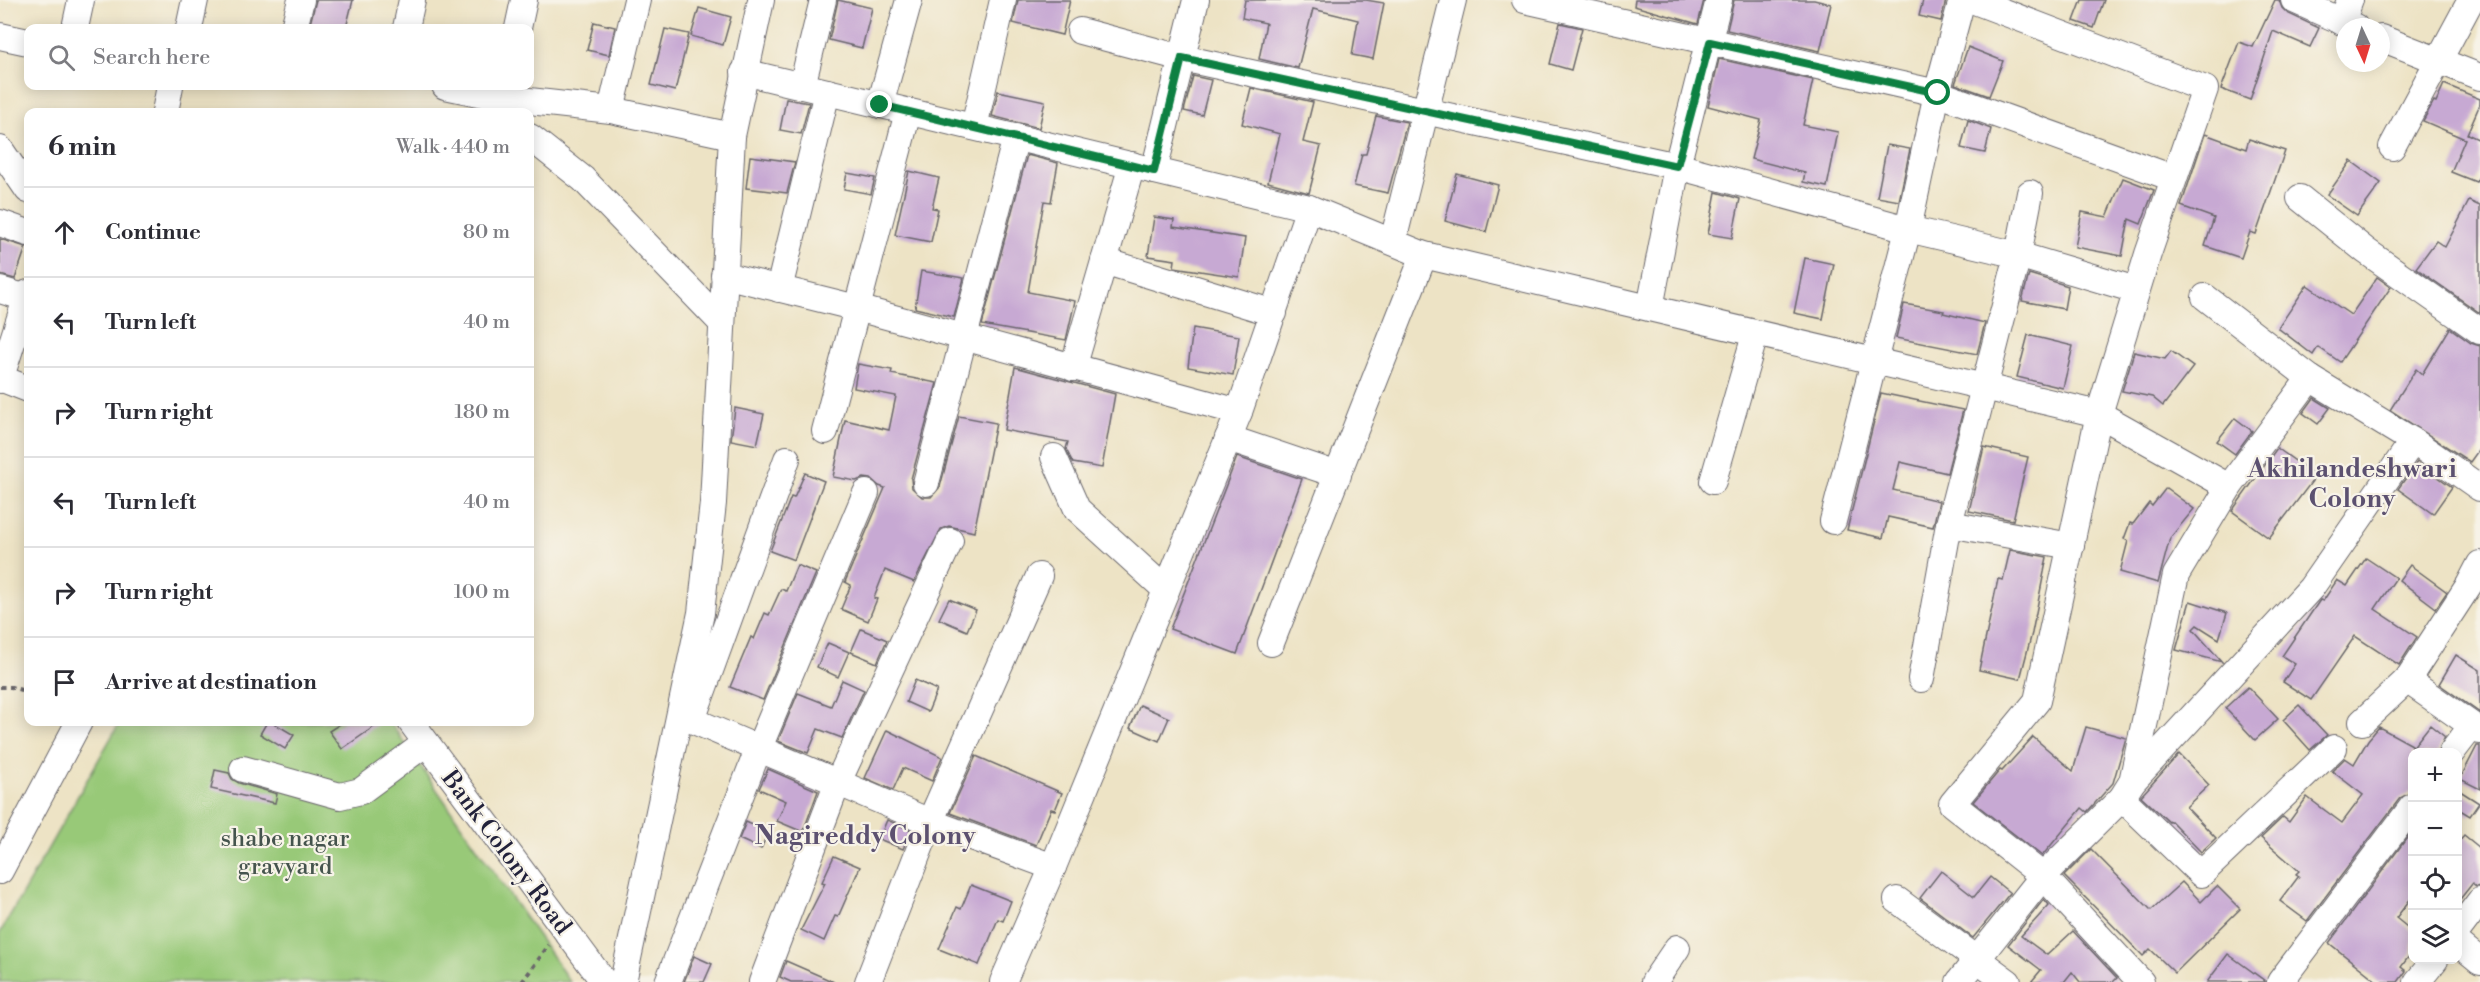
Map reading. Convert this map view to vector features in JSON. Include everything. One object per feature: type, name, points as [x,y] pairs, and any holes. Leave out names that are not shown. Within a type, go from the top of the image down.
[{"type":"street","points":[[76,24],[81,0]]},
{"type":"street","points":[[190,24],[195,0]]},
{"type":"street","points":[[295,24],[301,0]]},
{"type":"street","points":[[407,24],[412,0]]},
{"type":"street","points":[[519,24],[524,0]]},
{"type":"street","points":[[611,110],[637,0]]},
{"type":"street","points":[[623,982],[686,718],[701,613],[713,503],[732,136],[761,0]]},
{"type":"street","points":[[802,86],[823,0]]},
{"type":"street","points":[[880,105],[909,0]]},
{"type":"street","points":[[974,128],[1004,0]]},
{"type":"street","points":[[1073,368],[1104,261],[1143,168],[1182,58],[1196,0]]},
{"type":"street","points":[[1393,241],[1453,0]]},
{"type":"street","points":[[1525,0],[1938,93],[2173,178]]},
{"type":"street","points":[[1650,308],[1677,166],[1719,0]]},
{"type":"street","points":[[1833,521],[1908,229],[1938,93],[1962,0]]},
{"type":"street","points":[[1972,0],[2205,89],[2136,290],[2099,414],[2037,701],[1952,804],[2043,876],[2141,982]]},
{"type":"street","points":[[2294,0],[2349,16]]},
{"type":"street","points":[[2392,147],[2471,0]]},
{"type":"street","points":[[1080,31],[1182,58],[1677,166],[1908,229],[2018,255],[2136,290]]},
{"type":"street","points":[[0,36],[24,41]]},
{"type":"street","points":[[2390,42],[2480,77]]},
{"type":"street","points":[[744,72],[1309,207],[1424,255],[1755,335],[1875,360],[1982,388],[2099,414],[2229,487]]},
{"type":"street","points":[[166,108],[169,90]]},
{"type":"street","points":[[484,90],[611,110],[732,136]]},
{"type":"street","points":[[779,289],[827,92]]},
{"type":"street","points":[[825,431],[908,112]]},
{"type":"street","points":[[926,483],[1016,137]]},
{"type":"street","points":[[534,140],[583,179],[721,322]]},
{"type":"street","points":[[0,149],[24,184]]},
{"type":"street","points":[[1921,679],[1948,524],[2018,255],[2030,193]]},
{"type":"street","points":[[2300,198],[2366,251],[2480,331]]},
{"type":"street","points":[[1003,982],[1053,867],[1239,412],[1309,207]]},
{"type":"street","points":[[0,223],[24,232]]},
{"type":"street","points":[[1271,643],[1424,255]]},
{"type":"street","points":[[1104,261],[1274,313]]},
{"type":"street","points":[[724,275],[856,308],[963,339],[1239,412]]},
{"type":"street","points":[[0,290],[24,295]]},
{"type":"street","points":[[2205,297],[2310,378],[2413,441],[2480,488]]},
{"type":"street","points":[[24,308],[0,379],[24,388]]},
{"type":"street","points":[[1713,481],[1755,335]]},
{"type":"street","points":[[2127,790],[2176,575],[2229,487],[2310,378]]},
{"type":"street","points":[[1228,438],[1338,475]]},
{"type":"street","points":[[1959,982],[2043,876],[2127,790],[2311,588],[2413,441]]},
{"type":"street","points":[[1054,457],[1077,509],[1166,590]]},
{"type":"street","points":[[686,718],[787,459]]},
{"type":"street","points":[[668,982],[758,750],[866,493]]},
{"type":"street","points":[[1948,524],[2071,546]]},
{"type":"street","points":[[762,982],[837,784],[950,541]]},
{"type":"street","points":[[868,982],[930,822],[1039,576]]},
{"type":"street","points":[[2362,722],[2407,680],[2476,579]]},
{"type":"street","points":[[2407,680],[2476,729],[2457,748]]},
{"type":"street","points":[[686,718],[930,822],[1053,867]]},
{"type":"street","points":[[0,871],[78,726]]},
{"type":"street","name":"Bank Colony Road","points":[[414,726],[604,982]]},
{"type":"street","points":[[243,769],[340,796],[361,791],[426,743]]},
{"type":"street","points":[[2127,790],[2201,874],[2334,748]]},
{"type":"street","points":[[2280,982],[2408,812]]},
{"type":"street","points":[[1897,900],[2008,982]]},
{"type":"street","points":[[2462,924],[2480,901]]},
{"type":"street","points":[[2462,947],[2480,961]]},
{"type":"street","points":[[1654,982],[1677,948]]},
{"type":"street","points":[[2417,982],[2432,964]]},
{"type":"path","points":[[0,687],[24,691]]},
{"type":"path","points":[[522,982],[542,952],[564,929]]},
{"type":"green space","name":"shabe nagar gravyard","points":[[118,726],[393,726],[570,982],[0,982],[0,933]]},
{"type":"building","points":[[316,0],[353,0],[347,24],[310,24]]},
{"type":"building","points":[[838,0],[872,8],[862,48],[829,40]]},
{"type":"building","points":[[1018,0],[1070,0],[1062,35],[1013,23]]},
{"type":"building","points":[[1245,0],[1366,0],[1384,3],[1373,59],[1352,55],[1358,20],[1313,9],[1298,68],[1259,59],[1266,23],[1242,18]]},
{"type":"building","points":[[1635,0],[1704,0],[1698,24],[1634,6]]},
{"type":"building","points":[[1734,0],[1814,0],[1831,4],[1820,51],[1727,30]]},
{"type":"building","points":[[1923,0],[1946,0],[1941,21],[1919,16]]},
{"type":"building","points":[[2082,0],[2104,0],[2094,28],[2074,21]]},
{"type":"building","points":[[2275,0],[2279,0],[2287,13],[2319,28],[2310,47],[2273,31],[2250,100],[2221,89],[2239,42],[2253,47]]},
{"type":"building","points":[[699,8],[731,17],[723,45],[691,36]]},
{"type":"building","points":[[594,22],[615,27],[609,55],[587,50]]},
{"type":"building","points":[[1560,23],[1582,28],[1571,70],[1550,64]]},
{"type":"building","points":[[665,29],[689,34],[675,91],[651,85]]},
{"type":"building","points":[[1968,47],[2003,61],[1989,96],[1955,84]]},
{"type":"building","points":[[1719,59],[1813,80],[1803,125],[1838,132],[1827,187],[1803,182],[1805,173],[1751,159],[1761,120],[1708,106]]},
{"type":"building","points":[[1193,76],[1211,80],[1202,115],[1184,111]]},
{"type":"building","points":[[2444,84],[2480,99],[2467,134],[2480,140],[2480,174],[2476,182],[2451,172],[2465,139],[2423,121],[2434,101],[2436,102]]},
{"type":"building","points":[[1251,88],[1313,102],[1303,142],[1321,146],[1309,193],[1268,182],[1280,134],[1242,124]]},
{"type":"building","points":[[998,91],[1045,101],[1039,128],[992,116]]},
{"type":"building","points":[[786,99],[809,103],[801,134],[780,130]]},
{"type":"building","points":[[1376,116],[1407,122],[1388,193],[1354,186],[1362,154],[1366,154]]},
{"type":"building","points":[[1968,120],[1991,129],[1985,153],[1961,148]]},
{"type":"building","points":[[2205,134],[2246,149],[2249,139],[2285,151],[2256,234],[2250,232],[2241,258],[2205,246],[2214,218],[2181,206]]},
{"type":"building","points":[[1887,145],[1910,149],[1899,201],[1877,197]]},
{"type":"building","points":[[1027,155],[1058,163],[1051,202],[1044,201],[1028,292],[1075,301],[1066,340],[982,325]]},
{"type":"building","points":[[750,156],[795,162],[787,193],[746,188]]},
{"type":"building","points":[[2351,161],[2381,183],[2357,216],[2327,195]]},
{"type":"building","points":[[909,171],[939,178],[932,208],[938,209],[931,242],[895,235]]},
{"type":"building","points":[[847,173],[875,178],[871,194],[844,189]]},
{"type":"building","points":[[1457,174],[1498,185],[1486,232],[1445,221]]},
{"type":"building","points":[[2123,178],[2154,190],[2141,224],[2129,219],[2122,256],[2075,247],[2082,212],[2107,217]]},
{"type":"building","points":[[1716,192],[1740,199],[1732,238],[1708,234]]},
{"type":"building","points":[[2469,201],[2480,206],[2480,313],[2416,268],[2436,241],[2445,247]]},
{"type":"building","points":[[1154,217],[1174,220],[1173,227],[1245,238],[1239,277],[1174,267],[1175,260],[1148,256]]},
{"type":"building","points":[[0,239],[24,246],[15,279],[0,275]]},
{"type":"building","points":[[1805,258],[1834,264],[1823,319],[1794,313]]},
{"type":"building","points":[[921,271],[964,278],[954,317],[915,308]]},
{"type":"building","points":[[2029,274],[2068,286],[2064,309],[2022,301]]},
{"type":"building","points":[[2377,277],[2391,287],[2340,362],[2318,347],[2313,355],[2278,328],[2307,285],[2351,315]]},
{"type":"building","points":[[1904,304],[1944,311],[1943,313],[1985,323],[1977,354],[1896,338]]},
{"type":"building","points":[[1193,328],[1239,336],[1233,375],[1188,367]]},
{"type":"building","points":[[2450,328],[2471,343],[2480,346],[2480,448],[2470,462],[2390,410],[2416,369],[2422,374]]},
{"type":"building","points":[[2028,335],[2073,346],[2063,388],[2017,377]]},
{"type":"building","points":[[2171,351],[2193,367],[2163,406],[2152,397],[2122,391],[2134,352],[2165,359]]},
{"type":"building","points":[[858,364],[892,370],[891,374],[937,383],[911,479],[912,488],[922,497],[931,497],[940,487],[959,416],[996,423],[974,532],[949,526],[941,529],[914,582],[885,570],[868,621],[841,609],[851,585],[845,582],[885,488],[871,479],[864,478],[856,481],[833,477],[845,420],[889,430],[896,396],[854,388]]},
{"type":"building","points":[[1015,367],[1115,394],[1102,468],[1073,463],[1066,449],[1068,442],[1004,430]]},
{"type":"building","points":[[1881,393],[1963,410],[1947,473],[1900,462],[1893,490],[1939,501],[1933,527],[1888,517],[1883,538],[1847,530]]},
{"type":"building","points":[[2314,398],[2330,408],[2318,424],[2303,413]]},
{"type":"building","points":[[735,408],[764,414],[757,445],[731,440]]},
{"type":"building","points":[[2235,418],[2252,431],[2235,454],[2217,441]]},
{"type":"building","points":[[1984,447],[2028,457],[2013,520],[1969,511]]},
{"type":"building","points":[[2277,448],[2316,476],[2269,538],[2232,511]]},
{"type":"building","points":[[1237,457],[1302,479],[1237,654],[1170,629]]},
{"type":"building","points":[[2417,462],[2452,487],[2433,514],[2398,489]]},
{"type":"building","points":[[805,473],[824,481],[794,560],[770,551],[791,497],[794,498]]},
{"type":"building","points":[[2166,488],[2194,509],[2170,538],[2158,583],[2120,572],[2128,541],[2124,539],[2130,523],[2133,524],[2149,503],[2152,506]]},
{"type":"building","points":[[2010,550],[2047,557],[2020,679],[1979,670],[1998,579],[2003,580]]},
{"type":"building","points":[[2366,558],[2396,578],[2375,609],[2417,637],[2399,665],[2355,636],[2311,700],[2283,682],[2295,664],[2282,656],[2320,600],[2323,601],[2337,580],[2347,586]]},
{"type":"building","points":[[797,565],[816,573],[763,700],[730,687],[751,637],[754,639],[765,613],[769,615],[781,589],[786,591]]},
{"type":"building","points":[[2410,565],[2447,592],[2436,608],[2399,580]]},
{"type":"building","points":[[949,599],[976,610],[967,631],[939,619]]},
{"type":"building","points":[[2190,601],[2227,613],[2219,639],[2197,625],[2193,629],[2222,662],[2176,650]]},
{"type":"building","points":[[861,629],[887,640],[877,663],[851,652]]},
{"type":"building","points":[[828,643],[849,652],[838,677],[817,667]]},
{"type":"building","points":[[2456,655],[2480,670],[2480,713],[2439,684]]},
{"type":"building","points":[[842,680],[864,690],[842,738],[818,729],[808,753],[778,741],[798,693],[831,706]]},
{"type":"building","points":[[915,680],[937,690],[928,712],[906,702]]},
{"type":"building","points":[[2248,687],[2278,719],[2255,740],[2225,708]]},
{"type":"building","points":[[1140,705],[1169,718],[1159,741],[1130,728]]},
{"type":"building","points":[[2299,705],[2327,735],[2310,750],[2283,720]]},
{"type":"building","points":[[2430,725],[2445,737],[2440,748],[2412,748]]},
{"type":"building","points":[[265,726],[279,726],[294,735],[285,749],[260,734]]},
{"type":"building","points":[[337,726],[375,726],[342,749],[329,731]]},
{"type":"building","points":[[2086,727],[2126,738],[2113,783],[2087,812],[2082,808],[2042,856],[1973,802],[2000,770],[2002,771],[2033,737],[2073,771]]},
{"type":"building","points":[[2379,727],[2412,745],[2412,748],[2408,748],[2408,794],[2400,798],[2307,921],[2280,901],[2299,876],[2296,874],[2299,871],[2261,838],[2283,817],[2289,822],[2307,797],[2342,823],[2363,795],[2332,771],[2345,758],[2354,764],[2368,740]]},
{"type":"building","points":[[887,730],[942,757],[932,781],[903,768],[893,790],[865,778]]},
{"type":"building","points":[[2477,746],[2480,746],[2480,789],[2462,780],[2462,775]]},
{"type":"building","points":[[2179,754],[2209,785],[2186,807],[2216,838],[2201,852],[2171,821],[2169,822],[2141,796]]},
{"type":"building","points":[[976,756],[1062,793],[1055,810],[1051,809],[1036,845],[950,813]]},
{"type":"building","points":[[768,769],[818,791],[803,832],[777,821],[786,801],[759,789]]},
{"type":"building","points":[[215,770],[229,773],[232,779],[239,783],[277,794],[275,803],[211,789]]},
{"type":"building","points":[[2462,792],[2479,803],[2470,816],[2462,811]]},
{"type":"building","points":[[887,820],[911,830],[903,849],[879,839]]},
{"type":"building","points":[[746,822],[768,832],[761,849],[739,839]]},
{"type":"building","points":[[2464,835],[2480,848],[2480,886],[2476,887],[2472,884],[2462,897],[2462,856]]},
{"type":"building","points":[[2408,836],[2408,902],[2396,918],[2408,928],[2408,957],[2401,967],[2406,971],[2398,982],[2378,982],[2329,943]]},
{"type":"building","points":[[2091,849],[2151,910],[2182,882],[2201,902],[2217,886],[2240,909],[2175,973],[2150,949],[2143,956],[2064,876]]},
{"type":"building","points":[[834,856],[860,867],[838,917],[835,916],[824,941],[801,930],[825,883],[822,882]]},
{"type":"building","points":[[1941,871],[1974,897],[1990,877],[2010,893],[1973,938],[1920,898]]},
{"type":"building","points":[[971,885],[1011,901],[1003,921],[998,919],[979,965],[939,949],[957,907],[961,909]]},
{"type":"building","points":[[2044,899],[2049,905],[2021,936],[2047,955],[2073,931],[2117,978],[2113,982],[2080,982],[2072,972],[2064,982],[2031,982],[2041,970],[2008,945]]},
{"type":"building","points":[[2228,954],[2265,981],[2265,982],[2207,982]]},
{"type":"building","points":[[694,956],[712,964],[704,982],[684,982]]},
{"type":"building","points":[[786,961],[834,982],[791,982],[780,977]]},
{"type":"district","name":"Akhilandeshwari Colony","points":[[2352,483]]},
{"type":"district","name":"Nagireddy Colony","points":[[865,835]]},
{"type":"route","points":[[880,105],[1154,171],[1182,58],[1677,166],[1710,42],[1938,93]]}]
